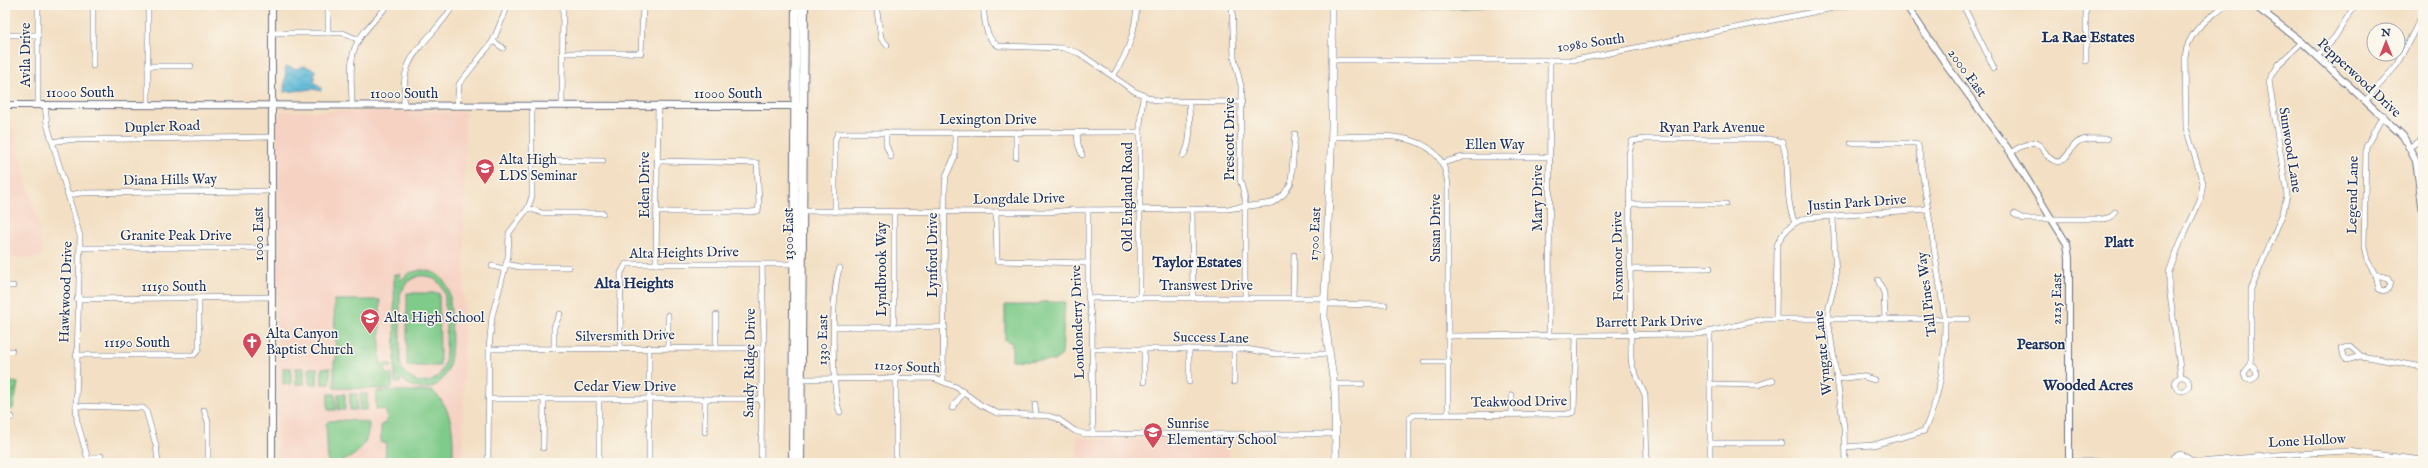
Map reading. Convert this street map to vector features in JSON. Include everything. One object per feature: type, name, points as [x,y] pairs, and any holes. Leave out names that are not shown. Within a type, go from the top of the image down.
[{"type":"main road","name":"1300 East","points":[[793,463],[798,264],[799,106],[796,5]]},
{"type":"main road","name":"1300 East","points":[[799,106],[804,5]]},
{"type":"main road","name":"1700 East","points":[[1332,5],[1332,137],[1324,329],[1335,384],[1336,463]]},
{"type":"main road","name":"1300 East","points":[[798,264],[801,379],[800,463]]},
{"type":"street","name":"Avila Drive","points":[[38,5],[38,105]]},
{"type":"street","points":[[93,5],[93,66]]},
{"type":"street","points":[[148,5],[148,105]]},
{"type":"street","name":"1000 East","points":[[272,5],[272,463]]},
{"type":"street","points":[[328,5],[328,33]]},
{"type":"street","points":[[352,106],[352,61],[359,40],[388,5]]},
{"type":"street","points":[[404,106],[405,79],[410,61],[446,17],[453,5]]},
{"type":"street","points":[[458,106],[458,89],[462,80],[493,41],[508,5]]},
{"type":"street","points":[[562,105],[563,5]]},
{"type":"street","points":[[562,53],[641,53],[643,5]]},
{"type":"street","points":[[876,5],[881,38],[887,45]]},
{"type":"street","points":[[983,5],[987,33],[994,44],[1009,48],[1071,50],[1086,57],[1143,97],[1166,102],[1242,102]]},
{"type":"street","points":[[1113,76],[1130,45],[1134,34],[1137,5]]},
{"type":"street","name":"Prescott Drive","points":[[1232,5],[1234,57],[1241,80],[1242,102],[1240,179],[1245,208],[1245,298]]},
{"type":"street","name":"10980 South","points":[[1332,60],[1550,60],[1588,58],[1848,5]]},
{"type":"street","name":"2000 East","points":[[1906,5],[1948,67],[2011,153]]},
{"type":"street","points":[[1971,5],[1964,7],[1994,68]]},
{"type":"street","points":[[2086,5],[2086,61]]},
{"type":"street","points":[[2181,376],[2168,278],[2172,261],[2200,201],[2202,183],[2186,128],[2186,47],[2193,33],[2225,5]]},
{"type":"street","name":"Pepperwood Drive","points":[[2254,5],[2302,42],[2383,115],[2410,147],[2416,161],[2422,194],[2423,212]]},
{"type":"street","points":[[2266,14],[2274,5]]},
{"type":"street","points":[[2317,56],[2338,32],[2355,5]]},
{"type":"street","points":[[2366,100],[2396,66],[2423,14]]},
{"type":"street","points":[[271,33],[347,33],[359,40]]},
{"type":"street","points":[[5,35],[38,35]]},
{"type":"street","points":[[493,41],[503,48]]},
{"type":"street","name":"Sunwood Lane","points":[[2251,364],[2251,290],[2283,212],[2287,195],[2269,81],[2279,64],[2302,42]]},
{"type":"street","name":"Mary Drive","points":[[1549,336],[1550,60]]},
{"type":"street","points":[[148,66],[192,66]]},
{"type":"street","name":"Old England Road","points":[[1140,298],[1140,132],[1143,97]]},
{"type":"street","points":[[1182,156],[1187,150],[1189,142],[1189,102]]},
{"type":"street","name":"11000 South","points":[[5,105],[799,106]]},
{"type":"street","name":"Hawkwood Drive","points":[[45,105],[46,120],[70,195],[79,229],[81,248],[81,279],[77,299],[77,421],[89,461],[101,456]]},
{"type":"street","points":[[488,463],[489,349],[492,316],[505,266],[509,233],[528,208],[532,196],[532,106]]},
{"type":"street","name":"Eden Drive","points":[[656,264],[658,106]]},
{"type":"street","name":"Legend Lane","points":[[2376,276],[2368,265],[2364,246],[2366,147],[2383,115]]},
{"type":"street","points":[[886,132],[886,145],[891,157]]},
{"type":"street","name":"Lexington Drive","points":[[835,212],[836,134],[886,132],[1140,132]]},
{"type":"street","name":"Lynford Drive","points":[[943,380],[945,327],[945,181],[955,156],[955,132]]},
{"type":"street","points":[[1016,132],[1016,158]]},
{"type":"street","points":[[1077,132],[1078,144],[1082,155]]},
{"type":"street","name":"Longdale Drive","points":[[798,211],[996,212],[1245,208],[1272,203],[1288,188],[1294,173],[1295,134]]},
{"type":"street","name":"Dupler Road","points":[[53,142],[63,140],[271,137]]},
{"type":"street","name":"Susan Drive","points":[[1332,137],[1394,137],[1412,139],[1428,147],[1442,163],[1448,187],[1448,415]]},
{"type":"street","points":[[2410,147],[2423,138]]},
{"type":"street","name":"Ryan Park Avenue","points":[[1632,141],[1645,139],[1762,139],[1782,142],[1785,155],[1787,198],[1795,223]]},
{"type":"street","points":[[2011,153],[2018,148],[2033,142],[2039,145],[2051,160],[2058,162],[2064,159],[2078,142],[2086,139],[2107,139]]},
{"type":"street","name":"Foxmoor Drive","points":[[1632,141],[1629,154],[1632,366],[1643,388],[1646,399],[1646,463]]},
{"type":"street","name":"Tall Pines Way","points":[[1845,447],[1872,445],[1924,431],[1937,397],[1943,373],[1945,319],[1920,150],[1916,143],[1851,143]]},
{"type":"street","name":"2125 East","points":[[2011,153],[2067,244],[2069,258],[2070,462]]},
{"type":"street","name":"Ellen Way","points":[[1442,163],[1463,157],[1550,157]]},
{"type":"street","points":[[532,160],[603,161]]},
{"type":"street","points":[[657,212],[758,211],[757,163],[658,161]]},
{"type":"street","name":"Diana Hills Way","points":[[70,195],[80,193],[271,191]]},
{"type":"street","points":[[1629,204],[1726,204]]},
{"type":"street","points":[[528,208],[542,213],[603,213]]},
{"type":"street","name":"Justin Park Drive","points":[[1776,319],[1777,245],[1781,236],[1795,223],[1807,218],[1833,218],[1928,209]]},
{"type":"street","name":"Londonderry Drive","points":[[1088,210],[1088,298],[1092,318],[1094,434]]},
{"type":"street","points":[[1192,210],[1192,298]]},
{"type":"street","name":"Lyndbrook Way","points":[[894,212],[894,327]]},
{"type":"street","points":[[996,212],[997,261],[1088,263]]},
{"type":"street","points":[[2014,214],[2024,219],[2104,219],[2111,217],[2115,212]]},
{"type":"street","name":"Wyngate Lane","points":[[1833,218],[1836,278],[1828,310],[1828,319],[1844,427],[1845,463]]},
{"type":"street","name":"Granite Peak Drive","points":[[81,248],[271,248]]},
{"type":"street","points":[[1293,298],[1294,254]]},
{"type":"street","name":"Alta Heights Drive","points":[[620,347],[621,269],[626,264],[798,264]]},
{"type":"street","name":"Sandy Ridge Drive","points":[[761,463],[762,264]]},
{"type":"street","points":[[492,266],[569,268]]},
{"type":"street","name":"1330 East","points":[[840,268],[835,282],[834,327],[835,397],[840,412]]},
{"type":"street","points":[[1630,269],[1710,268]]},
{"type":"street","points":[[1878,280],[1884,293],[1885,319]]},
{"type":"street","points":[[5,286],[13,286]]},
{"type":"street","name":"11150 South","points":[[77,299],[199,299],[272,297]]},
{"type":"street","name":"Transwest Drive","points":[[1088,298],[1293,298],[1324,301]]},
{"type":"street","name":"11190 South","points":[[76,355],[192,355],[197,353],[199,299]]},
{"type":"street","points":[[1324,301],[1385,305]]},
{"type":"street","points":[[554,349],[554,327],[560,314]]},
{"type":"street","points":[[668,315],[668,347]]},
{"type":"street","points":[[716,315],[716,348]]},
{"type":"street","name":"Barrett Park Drive","points":[[1448,336],[1631,336],[1710,332],[1751,320],[1776,319],[1968,319]]},
{"type":"street","points":[[834,327],[945,327]]},
{"type":"street","points":[[1710,332],[1710,463]]},
{"type":"street","name":"Teakwood Drive","points":[[1409,463],[1409,424],[1411,416],[1568,414],[1574,412],[1576,336]]},
{"type":"street","name":"Silversmith Drive","points":[[489,349],[596,350],[620,347],[762,348]]},
{"type":"street","points":[[649,347],[649,463]]},
{"type":"street","name":"Success Lane","points":[[1092,349],[1234,349],[1276,354],[1329,354]]},
{"type":"street","points":[[1144,349],[1144,382]]},
{"type":"street","points":[[1189,349],[1189,382]]},
{"type":"street","points":[[1234,349],[1234,382]]},
{"type":"street","points":[[5,351],[12,351]]},
{"type":"street","points":[[2361,356],[2423,367]]},
{"type":"street","points":[[1424,362],[1448,362]]},
{"type":"street","points":[[1837,379],[1860,376],[1875,380]]},
{"type":"street","name":"11205 South","points":[[801,379],[834,377],[896,377],[943,380],[997,413],[1054,417],[1075,431],[1094,434],[1336,434]]},
{"type":"street","points":[[896,377],[896,463]]},
{"type":"street","points":[[1710,384],[1758,384],[1773,380]]},
{"type":"street","points":[[1335,384],[1362,384]]},
{"type":"street","points":[[952,408],[964,392]]},
{"type":"street","points":[[1512,395],[1512,414]]},
{"type":"street","name":"Cedar View Drive","points":[[488,399],[761,399]]},
{"type":"street","points":[[544,399],[544,448]]},
{"type":"street","points":[[599,399],[599,463]]},
{"type":"street","points":[[705,399],[705,432]]},
{"type":"street","points":[[1035,404],[1036,415]]},
{"type":"street","points":[[76,406],[140,407],[146,411],[156,445],[158,463]]},
{"type":"street","points":[[204,410],[208,422],[208,463]]},
{"type":"street","points":[[5,421],[12,417]]},
{"type":"street","points":[[1710,443],[1782,443]]},
{"type":"street","name":"Lone Hollow","points":[[2174,463],[2174,457],[2180,454],[2191,462],[2348,451],[2423,460]]},
{"type":"street","points":[[2059,463],[2108,461]]},
{"type":"shaded area","name":"Alta High School","points":[[282,111],[465,112],[463,463],[277,463],[277,117]]},
{"type":"shaded area","points":[[5,115],[9,117],[39,224],[43,258],[5,258]]},
{"type":"shaded area","name":"Sunrise Elementary School","points":[[1077,435],[1088,439],[1229,439],[1229,463],[1069,463],[1069,460],[1076,460]]},
{"type":"green space","points":[[1422,5],[1525,5],[1422,10]]},
{"type":"green space","points":[[421,270],[437,274],[445,282],[449,292],[452,335],[450,363],[446,374],[439,383],[429,388],[414,386],[401,378],[400,383],[395,383],[394,274],[400,274],[400,281],[409,273]],"holes":[[[418,276],[428,276],[440,284],[444,293],[446,354],[445,362],[439,375],[433,380],[419,382],[406,374],[402,368],[400,360],[400,294],[408,281]]]},
{"type":"green space","points":[[407,293],[439,293],[440,366],[407,366]]},
{"type":"green space","points":[[334,300],[380,300],[380,364],[390,364],[392,367],[385,368],[386,374],[392,374],[392,388],[334,388],[334,361],[336,361]]},
{"type":"green space","points":[[1042,302],[1065,302],[1062,355],[1054,361],[1012,360],[1012,343],[1005,340],[1005,305],[1035,305]]},
{"type":"green space","points":[[283,368],[291,368],[291,384],[283,384]]},
{"type":"green space","points":[[296,368],[304,368],[304,384],[296,384]]},
{"type":"green space","points":[[309,368],[317,368],[317,384],[309,384]]},
{"type":"green space","points":[[322,368],[330,368],[330,384],[322,384]]},
{"type":"green space","points":[[5,381],[18,383],[13,409],[5,410]]},
{"type":"green space","points":[[378,391],[433,391],[440,399],[449,416],[453,443],[453,463],[385,463],[386,443],[381,443],[381,425],[387,422],[386,410],[376,409],[376,394]]},
{"type":"green space","points":[[328,394],[335,394],[336,410],[328,410]]},
{"type":"green space","points":[[338,394],[345,394],[345,410],[338,410]]},
{"type":"green space","points":[[350,394],[357,394],[357,410],[350,410]]},
{"type":"green space","points":[[360,394],[367,394],[367,410],[360,410]]},
{"type":"green space","points":[[350,420],[369,423],[366,439],[358,452],[352,457],[337,462],[328,463],[326,424],[329,421]]},
{"type":"water","points":[[286,66],[296,69],[304,66],[315,70],[314,82],[321,88],[321,91],[313,89],[284,92]]},
{"type":"place","name":"Alta High LDS Seminar","points":[[485,185]]},
{"type":"place","name":"Alta High School","points":[[370,335]]},
{"type":"place","name":"Alta Canyon Baptist Church","points":[[252,359]]},
{"type":"place","name":"Sunrise Elementary School","points":[[1153,449]]},
{"type":"district","name":"La Rae Estates","points":[[2088,37]]},
{"type":"district","name":"Platt","points":[[2119,242]]},
{"type":"district","name":"Taylor Estates","points":[[1197,262]]},
{"type":"district","name":"Alta Heights","points":[[634,283]]},
{"type":"district","name":"Pearson","points":[[2041,344]]},
{"type":"district","name":"Wooded Acres","points":[[2088,385]]}]
